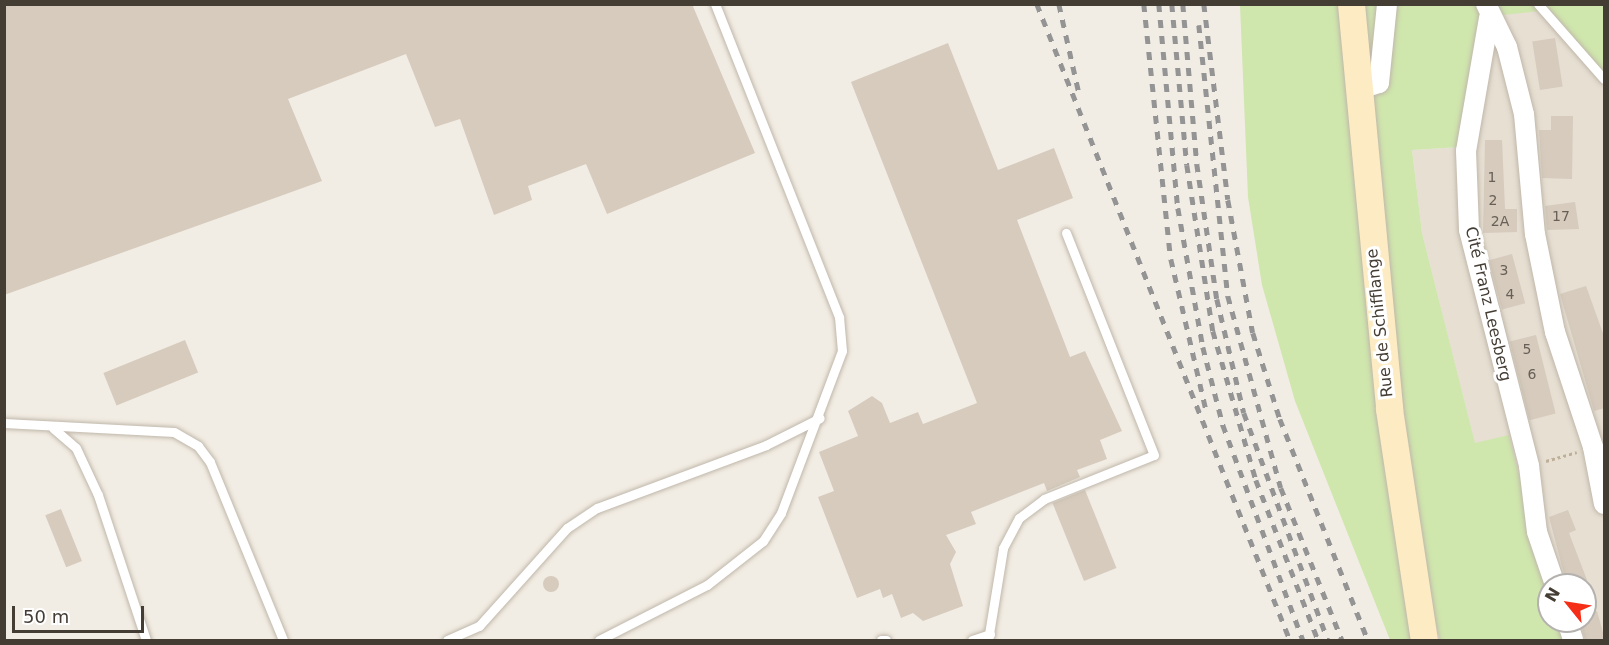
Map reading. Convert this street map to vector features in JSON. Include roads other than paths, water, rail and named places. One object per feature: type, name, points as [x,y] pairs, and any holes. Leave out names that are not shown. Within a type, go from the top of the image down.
[{"type":"street","name":"Rue de Schifflange","points":[[1351,4],[1357,90],[1400,502],[1424,640]]},
{"type":"street","points":[[1357,90],[1379,83],[1388,4]]},
{"type":"street","name":"Cité Franz Leesberg","points":[[1487,11],[1466,151],[1469,230],[1529,465],[1537,532],[1551,573]]},
{"type":"street","name":"Cité Franz Leesberg","points":[[1487,11],[1507,47],[1524,114],[1535,234],[1555,332],[1593,447],[1605,504]]},
{"type":"lane","points":[[599,640],[707,585],[763,541],[781,513],[820,418],[842,351],[839,317],[715,4]]},
{"type":"lane","points":[[1538,4],[1605,79]]},
{"type":"lane","points":[[972,640],[989,637],[1003,548],[1019,518],[1044,499],[1154,455],[1066,233]]},
{"type":"lane","points":[[447,640],[478,626],[512,595],[567,528],[597,508],[766,445],[820,418]]},
{"type":"lane","points":[[4,423],[53,428],[174,432],[198,446],[283,640]]},
{"type":"lane","points":[[53,428],[76,448],[98,495],[146,640]]},
{"type":"lane","points":[[881,640],[886,640]]},
{"type":"railway","points":[[1037,4],[1290,640]]},
{"type":"railway","points":[[1059,4],[1079,93]]},
{"type":"railway","points":[[1144,4],[1171,259],[1206,410]]},
{"type":"railway","points":[[1159,4],[1178,208],[1203,347],[1223,425],[1303,640]]},
{"type":"railway","points":[[1172,4],[1187,165],[1213,331],[1256,480],[1318,640]]},
{"type":"railway","points":[[1183,4],[1197,164],[1217,299],[1244,413],[1328,640]]},
{"type":"railway","points":[[1204,4],[1228,200],[1253,333],[1280,419],[1368,640]]},
{"type":"railway","points":[[1199,25],[1228,296],[1281,488],[1342,640]]}]
